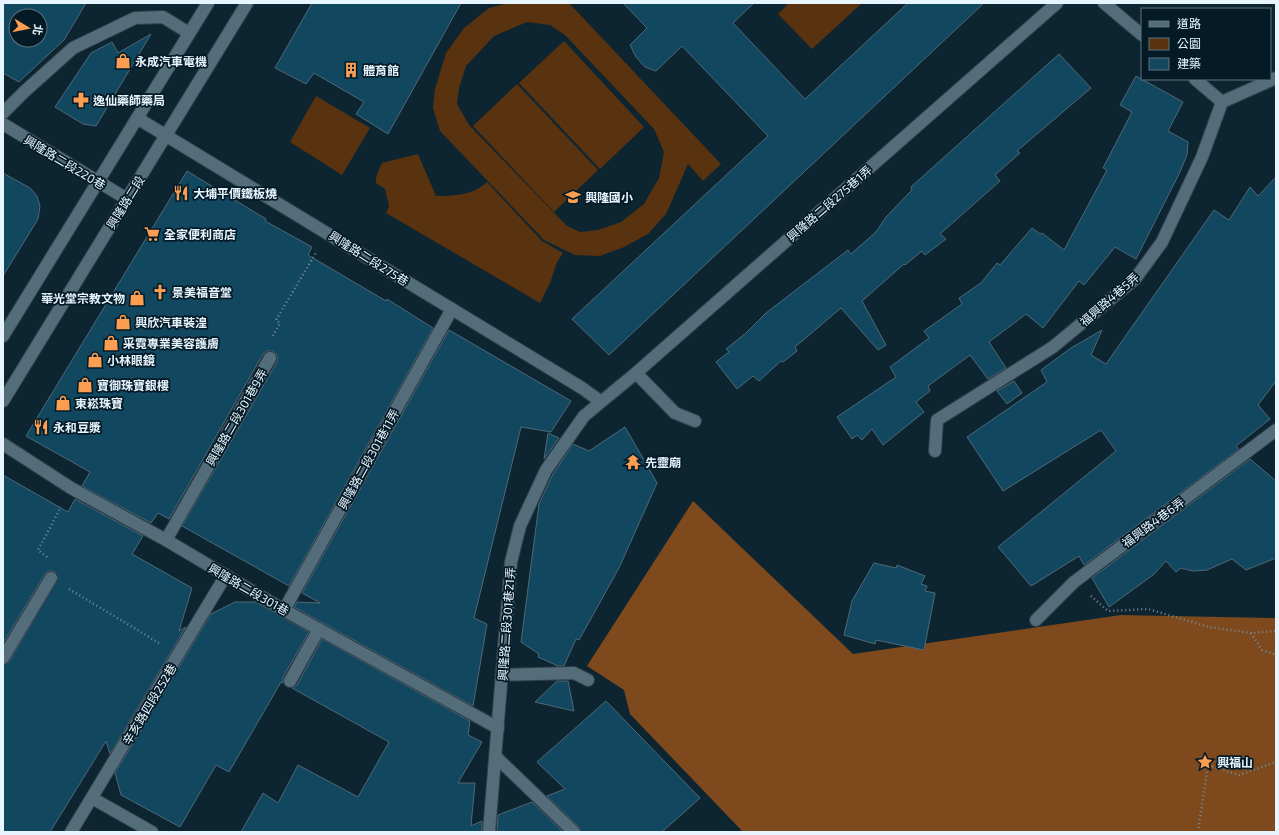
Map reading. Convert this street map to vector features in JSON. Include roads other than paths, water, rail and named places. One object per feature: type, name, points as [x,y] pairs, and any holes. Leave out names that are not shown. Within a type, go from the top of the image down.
[{"type":"street","points":[[3,336],[208,3]]},
{"type":"street","name":"興隆路二段","points":[[3,401],[247,3]]},
{"type":"street","name":"興隆路二段275巷1弄","points":[[600,401],[636,373],[1057,3]]},
{"type":"street","points":[[1104,3],[1141,34]]},
{"type":"street","points":[[3,113],[73,48],[135,18],[163,17],[189,33]]},
{"type":"street","points":[[1196,80],[1222,102],[1276,78]]},
{"type":"street","name":"福興路4巷5弄","points":[[935,451],[936,420],[1053,347],[1135,279],[1162,242],[1202,157],[1222,102]]},
{"type":"street","name":"興隆路二段275巷","points":[[137,118],[582,388],[600,401]]},
{"type":"street","name":"興隆路二段220巷","points":[[3,124],[127,199]]},
{"type":"street","name":"興隆路二段301巷11弄","points":[[284,610],[452,309]]},
{"type":"street","name":"興隆路二段301巷9弄","points":[[166,540],[270,358]]},
{"type":"street","points":[[636,373],[675,413],[695,421]]},
{"type":"street","name":"興隆路二段301巷21弄","points":[[489,832],[503,675],[511,562],[520,526],[546,470],[584,416],[600,401]]},
{"type":"street","name":"福興路4巷6弄","points":[[1036,620],[1074,582],[1276,430]]},
{"type":"street","name":"興隆路二段301巷","points":[[3,444],[71,488],[166,540],[284,610],[498,728]]},
{"type":"street","name":"辛亥路四段252巷","points":[[71,832],[226,575]]},
{"type":"street","points":[[3,658],[51,578]]},
{"type":"street","points":[[290,681],[319,629]]},
{"type":"street","points":[[503,675],[574,673],[588,680]]},
{"type":"street","points":[[496,757],[574,832]]},
{"type":"street","points":[[92,798],[152,832]]},
{"type":"place","name":"永成汽車電機","points":[[123,61]]},
{"type":"place","name":"體育館","points":[[351,70]]},
{"type":"place","name":"逸仙藥師藥局","points":[[81,100]]},
{"type":"place","name":"大埔平價鐵板燒","points":[[181,193]]},
{"type":"place","name":"興隆國小","points":[[573,197]]},
{"type":"place","name":"全家便利商店","points":[[152,234]]},
{"type":"place","name":"景美福音堂","points":[[160,292]]},
{"type":"place","name":"華光堂宗教文物","points":[[137,298]]},
{"type":"place","name":"興欣汽車裝湟","points":[[123,322]]},
{"type":"place","name":"采霓專業美容護膚","points":[[111,343]]},
{"type":"place","name":"小林眼鏡","points":[[95,360]]},
{"type":"place","name":"寶御珠寶銀樓","points":[[85,385]]},
{"type":"place","name":"東崧珠寶","points":[[63,403]]},
{"type":"place","name":"永和豆漿","points":[[41,427]]},
{"type":"place","name":"先靈廟","points":[[633,462]]},
{"type":"place","name":"興福山","points":[[1205,762]]}]
